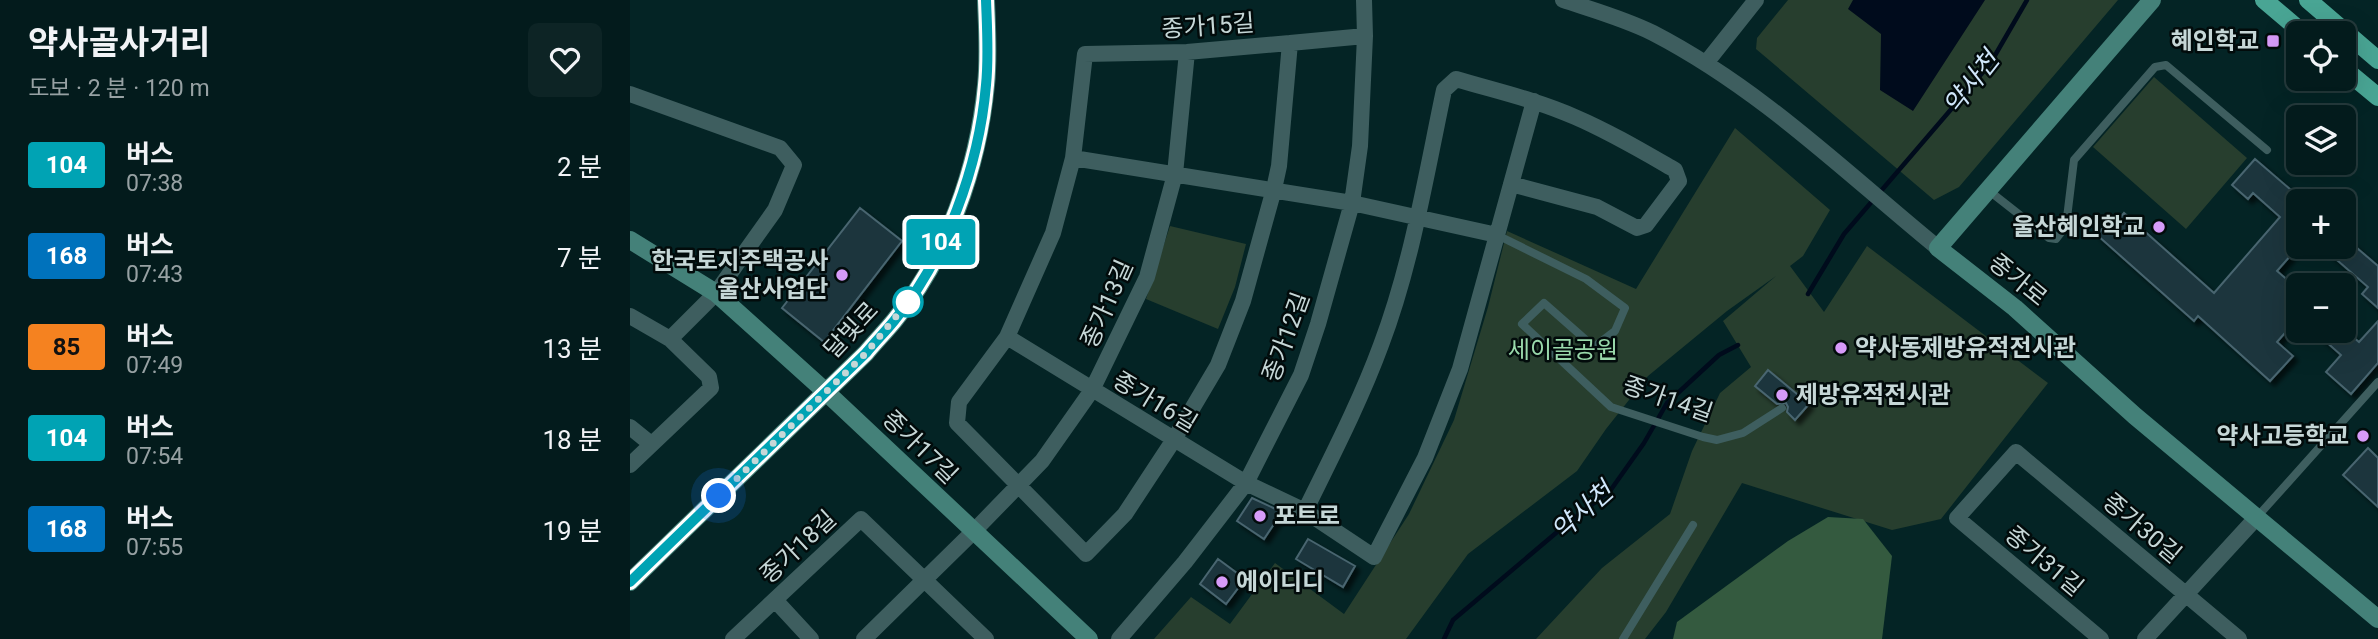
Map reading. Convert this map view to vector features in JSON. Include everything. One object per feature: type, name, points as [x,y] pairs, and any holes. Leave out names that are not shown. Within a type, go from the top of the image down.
[{"type":"main road","name":"달빛로","points":[[630,582],[866,353],[909,301],[936,256],[962,197],[977,138],[986,86],[986,0]]},
{"type":"main road","points":[[1938,248],[2152,0]]},
{"type":"main road","points":[[2264,0],[2289,21]]},
{"type":"main road","points":[[2308,0],[2378,60]]},
{"type":"main road","points":[[2356,79],[2378,97]]},
{"type":"main road","name":"종가17길","points":[[630,240],[716,293],[826,392],[1088,639]]},
{"type":"main road","name":"종가로","points":[[1938,248],[2015,308],[2135,416],[2378,619]]},
{"type":"street","name":"종가12길","points":[[1119,639],[1185,562],[1246,483],[1301,375],[1352,203],[1360,146],[1364,0]]},
{"type":"street","points":[[1563,0],[1650,32],[1706,63],[1776,112],[1848,169],[1938,248]]},
{"type":"street","points":[[1706,63],[1756,0]]},
{"type":"street","points":[[1290,43],[1364,36]]},
{"type":"street","name":"종가15길","points":[[1290,43],[1279,166],[1233,331],[1218,365],[1125,514],[1086,554],[957,423],[959,402],[1007,337],[1053,233],[1073,158],[1085,54],[1187,52],[1290,43]]},
{"type":"street","name":"종가13길","points":[[924,580],[1042,460],[1092,390],[1147,278],[1175,174],[1187,52]]},
{"type":"street","points":[[1305,511],[1354,412],[1382,344],[1407,263],[1444,90],[1456,79],[1534,101],[1573,116],[1675,170],[1679,181],[1646,225],[1637,228],[1597,207],[1511,184]]},
{"type":"street","points":[[630,94],[780,148],[794,165],[775,210],[716,293],[670,339]]},
{"type":"street","points":[[1246,483],[1305,511],[1374,557],[1425,458],[1460,369],[1534,101]]},
{"type":"street","points":[[1073,158],[1352,203],[1497,235]]},
{"type":"street","points":[[630,316],[670,339],[709,377],[711,388],[630,464]]},
{"type":"street","name":"종가16길","points":[[1007,337],[1246,483]]},
{"type":"street","points":[[630,427],[651,444]]},
{"type":"street","name":"종가30길","points":[[1957,518],[2016,452],[2239,639]]},
{"type":"street","points":[[2145,639],[2257,517]]},
{"type":"street","name":"종가31길","points":[[1957,518],[2101,639]]},
{"type":"street","name":"종가18길","points":[[736,638],[860,519],[986,639]]},
{"type":"street","points":[[864,639],[924,580]]},
{"type":"street","points":[[775,600],[811,639]]},
{"type":"lane","points":[[1988,190],[2049,238],[2056,239],[2066,226],[2074,160],[2155,67],[2166,65],[2267,150]]},
{"type":"lane","name":"종가14길","points":[[1497,235],[1586,279],[1625,308],[1615,331],[1594,347],[1544,303],[1522,324],[1611,407],[1717,440],[1743,433],[1782,408]]},
{"type":"lane","points":[[2257,517],[2378,382]]},
{"type":"lane","points":[[1623,639],[1693,525]]},
{"type":"green space","points":[[1788,0],[2118,0],[1959,187],[1934,200],[1756,49],[1757,38]]},
{"type":"green space","points":[[2154,77],[2247,158],[2186,229],[2093,147]]},
{"type":"green space","name":"세이골공원","points":[[1735,128],[1830,210],[1803,256],[1790,266],[1824,312],[1867,246],[2048,383],[1941,519],[1892,530],[1742,483],[1666,612],[1645,639],[1536,639],[1602,568],[1670,514],[1692,451],[1720,393],[1751,367],[1723,321],[1776,276],[1727,311],[1648,376],[1577,471],[1468,554],[1406,639],[1154,639],[1191,597],[1230,624],[1275,563],[1344,614],[1409,514],[1454,420],[1488,307],[1507,231],[1636,289]]},
{"type":"green space","points":[[1170,226],[1246,244],[1235,287],[1218,329],[1146,299]]},
{"type":"green space","points":[[1828,517],[1863,519],[1892,556],[1882,639],[1673,639],[1677,622],[1788,541]]},
{"type":"water","points":[[1853,0],[1985,0],[1913,111],[1880,90],[1881,34],[1848,9]]},
{"type":"building","points":[[2255,159],[2290,189],[2286,189],[2288,259],[2277,271],[2286,279],[2286,332],[2277,342],[2293,356],[2270,381],[2198,316],[2194,321],[2097,235],[2104,227],[2109,231],[2124,213],[2214,293],[2280,217],[2253,193],[2248,199],[2232,185]]},
{"type":"building","name":"한국토지주택공사 울산사업단","points":[[860,208],[902,241],[824,342],[782,308]]},
{"type":"building","points":[[2356,247],[2378,266],[2378,308],[2362,294],[2368,287],[2356,277],[2356,273],[2352,273],[2336,259],[2356,259]]},
{"type":"building","points":[[2378,321],[2378,363],[2351,394],[2326,372],[2341,355],[2328,343],[2356,343],[2356,339],[2359,342]]},
{"type":"building","name":"제방유적전시관","points":[[1768,370],[1809,404],[1795,420],[1787,412],[1786,403],[1777,404],[1755,386]]},
{"type":"building","points":[[2368,448],[2378,458],[2378,507],[2343,475]]},
{"type":"building","name":"포트로","points":[[1252,498],[1282,512],[1264,539],[1237,521]]},
{"type":"building","points":[[1308,539],[1355,566],[1343,587],[1296,559]]},
{"type":"building","name":"에이디디","points":[[1218,559],[1245,579],[1226,604],[1200,584]]},
{"type":"waterway","name":"약사천","points":[[1808,294],[1844,234],[1990,64],[2027,0]]},
{"type":"waterway","name":"약사천","points":[[1444,639],[1453,620],[1610,491],[1644,443],[1667,403],[1719,355],[1738,345]]},
{"type":"bus line","name":"104","points":[[630,582],[866,353],[894,321],[922,280],[936,256],[962,197],[977,138],[986,86],[986,0]]},
{"type":"place","name":"혜인학교","points":[[2273,41]]},
{"type":"place","name":"울산혜인학교","points":[[2159,227]]},
{"type":"place","name":"한국토지주택공사 울산사업단","points":[[842,275]]},
{"type":"place","name":"약사동제방유적전시관","points":[[1841,348]]},
{"type":"place","name":"제방유적전시관","points":[[1782,395]]},
{"type":"place","name":"약사고등학교","points":[[2363,436]]},
{"type":"place","name":"포트로","points":[[1260,516]]},
{"type":"place","name":"에이디디","points":[[1222,582]]},
{"type":"route","points":[[719,496],[866,353],[908,302]]}]
